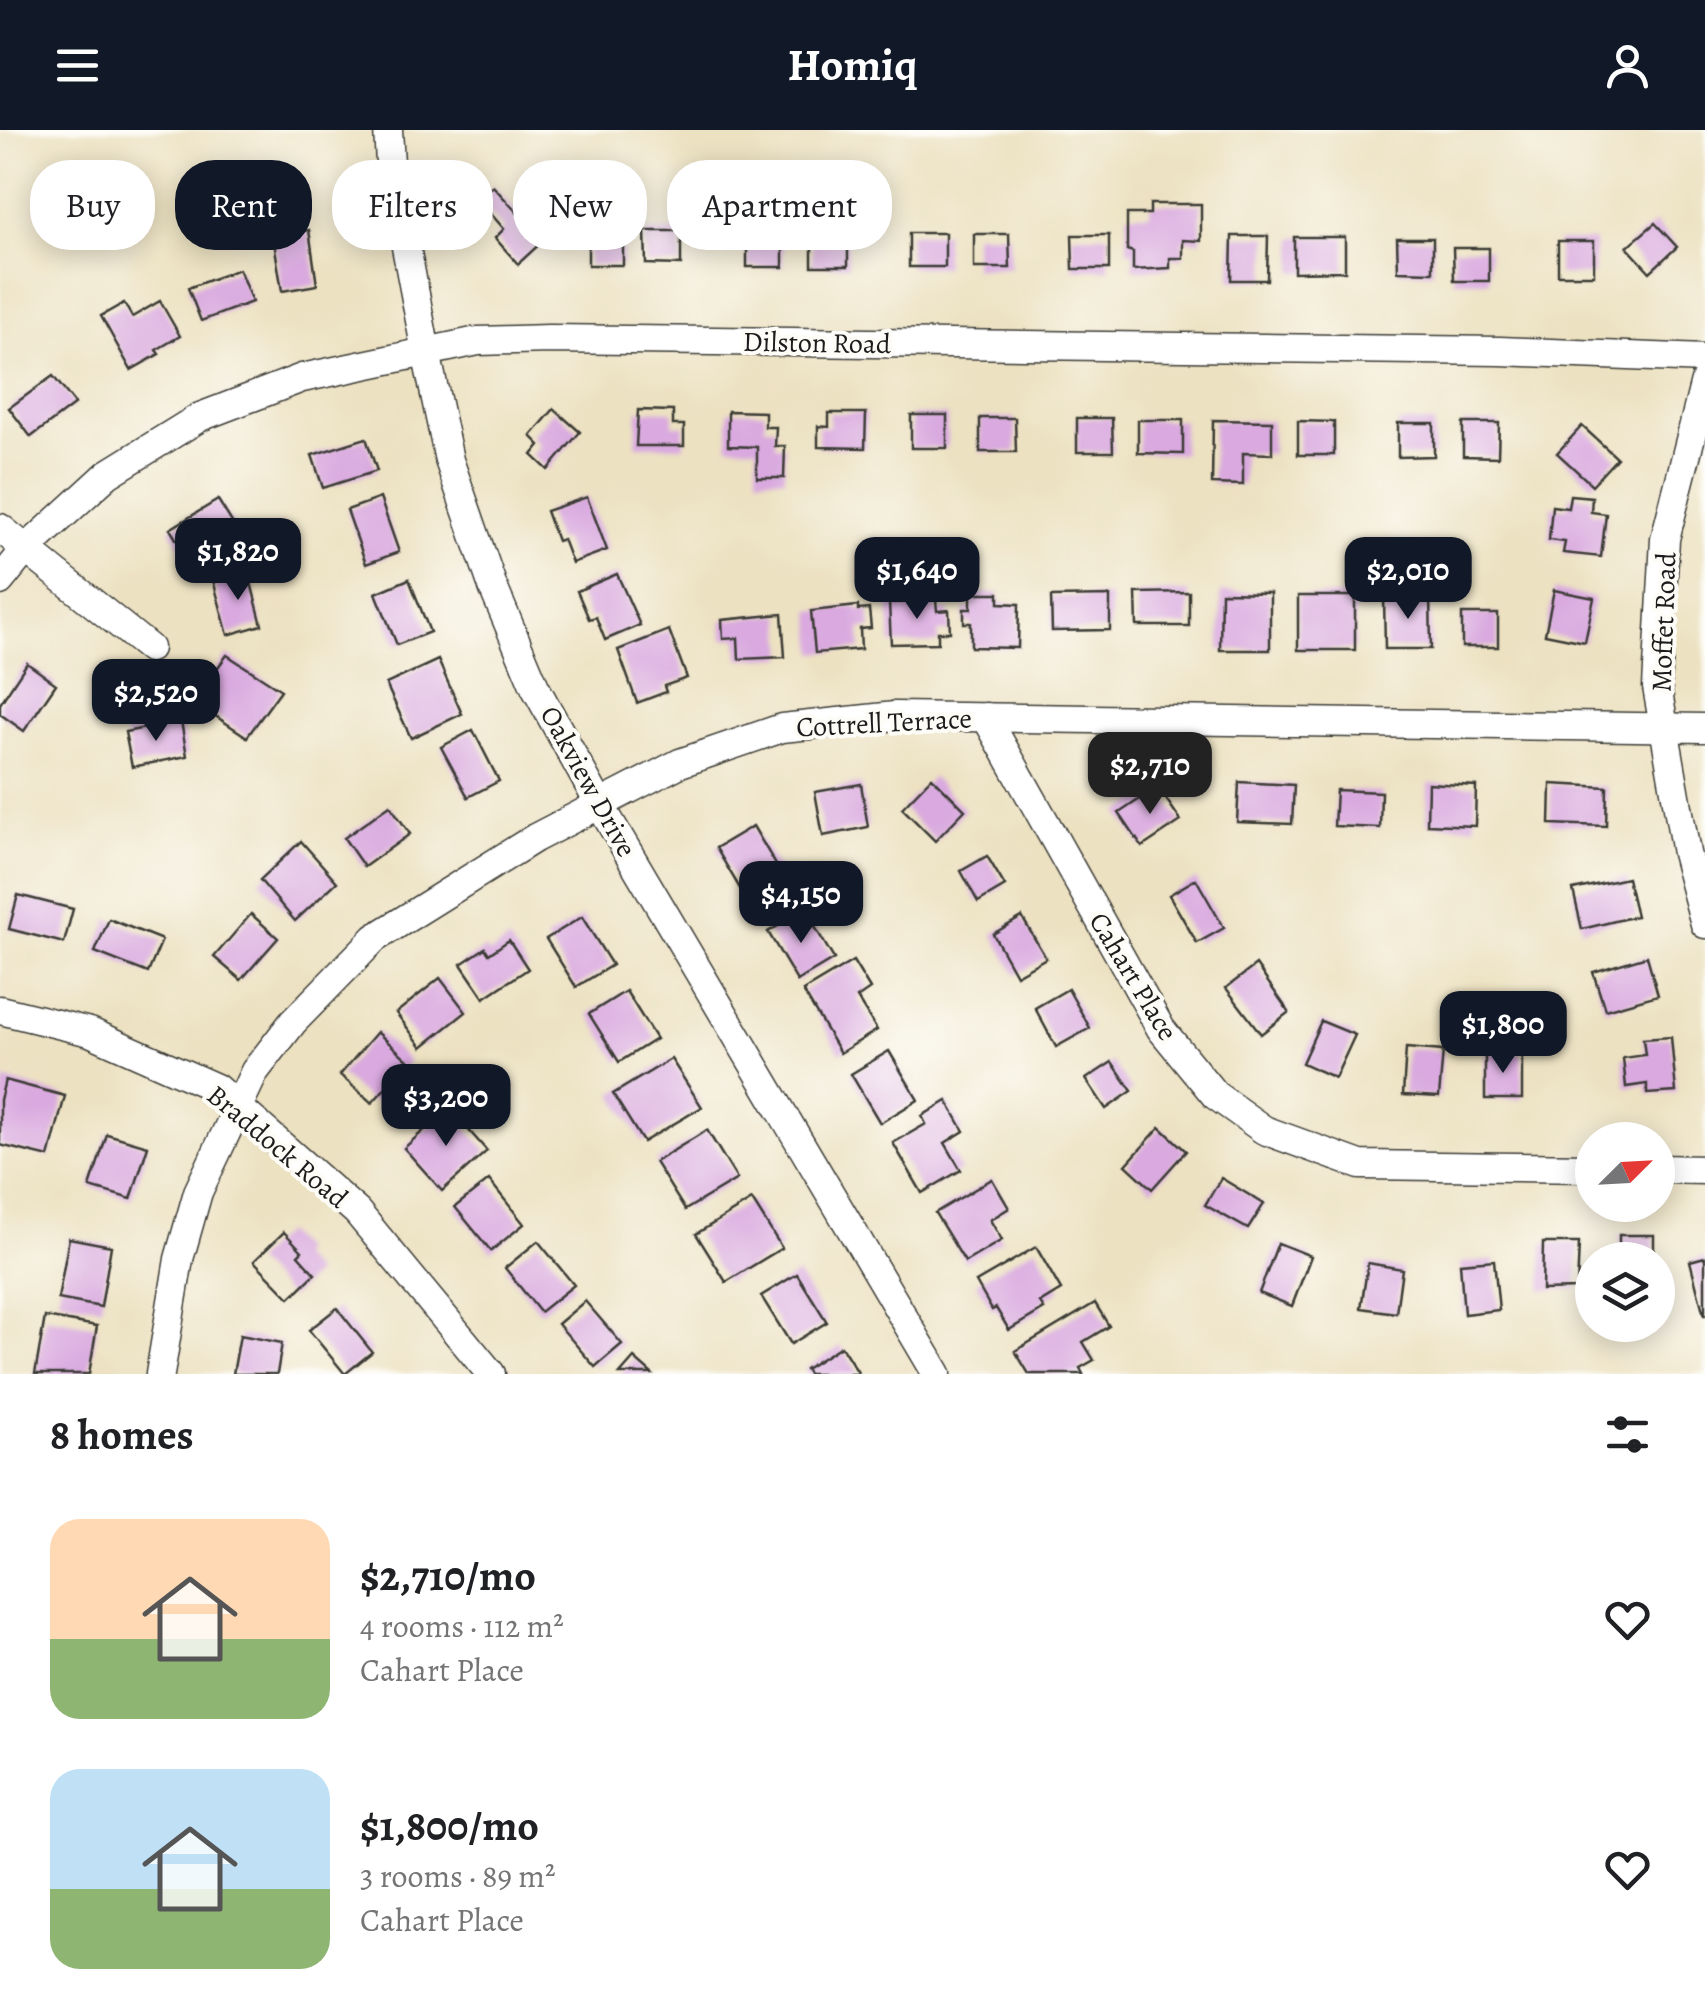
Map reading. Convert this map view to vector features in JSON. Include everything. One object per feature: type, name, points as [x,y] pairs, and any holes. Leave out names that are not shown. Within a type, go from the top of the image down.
[{"type":"street","name":"Oakview Drive","points":[[388,130],[390,163],[449,460],[493,588],[536,687],[600,805],[937,1374]]},
{"type":"street","name":"Dilston Road","points":[[0,581],[25,550],[108,474],[200,417],[302,378],[478,341],[1500,351],[1705,359]]},
{"type":"street","name":"Moffet Road","points":[[1705,381],[1665,539],[1658,687],[1686,853],[1705,924]]},
{"type":"street","points":[[0,528],[149,648]]},
{"type":"street","name":"Cottrell Terrace","points":[[160,1374],[179,1259],[198,1192],[255,1071],[293,1022],[374,938],[535,838],[680,764],[782,728],[895,716],[1705,728]]},
{"type":"street","name":"Cahart Place","points":[[986,717],[1162,1029],[1216,1095],[1264,1130],[1360,1165],[1575,1168]]},
{"type":"street","name":"Braddock Road","points":[[0,1010],[90,1032],[216,1088],[356,1212],[491,1374]]},
{"type":"street","points":[[1675,1170],[1705,1170]]},
{"type":"building","points":[[493,186],[513,208],[513,250],[533,250],[518,264],[495,238],[504,229],[493,216]]},
{"type":"building","points":[[1150,204],[1201,204],[1201,241],[1183,240],[1183,258],[1170,258],[1170,268],[1133,270],[1133,252],[1127,250],[1127,214],[1150,214]]},
{"type":"building","points":[[1655,223],[1677,247],[1650,272],[1627,247]]},
{"type":"building","points":[[647,231],[667,231],[667,250],[681,250],[681,265],[646,264]]},
{"type":"building","points":[[909,233],[945,233],[945,267],[909,267]]},
{"type":"building","points":[[974,234],[1009,234],[1010,268],[974,268]]},
{"type":"building","points":[[1072,235],[1109,235],[1109,269],[1073,269]]},
{"type":"building","points":[[1232,236],[1268,236],[1267,280],[1231,280]]},
{"type":"building","points":[[1294,237],[1345,237],[1345,271],[1294,272]]},
{"type":"building","points":[[1397,238],[1433,238],[1433,272],[1398,271]]},
{"type":"building","points":[[1558,241],[1594,241],[1594,275],[1558,275]]},
{"type":"building","points":[[1453,248],[1489,248],[1489,281],[1454,281]]},
{"type":"building","points":[[275,250],[312,250],[317,285],[282,291]]},
{"type":"building","points":[[588,250],[623,250],[623,265],[588,265]]},
{"type":"building","points":[[747,250],[783,250],[783,267],[747,267]]},
{"type":"building","points":[[812,250],[848,250],[848,266],[812,266]]},
{"type":"building","points":[[239,269],[252,302],[201,321],[188,288]]},
{"type":"building","points":[[160,301],[180,336],[131,370],[101,316],[124,303],[132,317]]},
{"type":"building","points":[[53,376],[75,404],[31,437],[9,408]]},
{"type":"building","points":[[554,409],[580,432],[548,470],[532,455],[540,445],[531,436]]},
{"type":"building","points":[[638,410],[673,411],[673,425],[684,425],[684,446],[636,446]]},
{"type":"building","points":[[728,411],[765,412],[765,427],[776,427],[775,446],[785,446],[784,478],[757,478],[757,447],[728,446]]},
{"type":"building","points":[[829,413],[866,413],[865,448],[818,447],[818,426],[829,427]]},
{"type":"building","points":[[911,415],[947,415],[947,448],[911,448]]},
{"type":"building","points":[[980,418],[1015,418],[1016,452],[980,452]]},
{"type":"building","points":[[1077,418],[1112,418],[1113,452],[1077,452]]},
{"type":"building","points":[[1138,420],[1183,420],[1183,454],[1138,453]]},
{"type":"building","points":[[1213,420],[1272,421],[1272,454],[1243,453],[1243,485],[1212,484]]},
{"type":"building","points":[[1298,421],[1334,422],[1334,455],[1298,455]]},
{"type":"building","points":[[1398,423],[1434,423],[1434,456],[1398,457]]},
{"type":"building","points":[[1463,423],[1499,423],[1498,457],[1463,456]]},
{"type":"building","points":[[1582,426],[1617,458],[1592,485],[1557,453]]},
{"type":"building","points":[[366,438],[377,471],[323,488],[312,455]]},
{"type":"building","points":[[1570,495],[1592,497],[1591,512],[1606,514],[1601,557],[1563,553],[1565,542],[1549,540],[1552,506],[1568,508]]},
{"type":"building","points":[[587,497],[607,550],[572,563],[563,539],[557,541],[546,511]]},
{"type":"building","points":[[380,498],[399,552],[366,564],[347,510]]},
{"type":"building","points":[[218,500],[238,532],[190,562],[170,529]]},
{"type":"building","points":[[248,571],[262,625],[228,635],[213,580]]},
{"type":"building","points":[[617,574],[640,625],[605,640],[596,617],[589,619],[577,591]]},
{"type":"building","points":[[409,579],[430,632],[397,645],[376,593]]},
{"type":"building","points":[[1554,590],[1594,598],[1585,642],[1545,634]]},
{"type":"building","points":[[1189,592],[1189,626],[1137,626],[1136,593]]},
{"type":"building","points":[[1221,592],[1270,593],[1270,650],[1220,650]]},
{"type":"building","points":[[971,593],[999,593],[999,603],[1019,604],[1018,648],[971,647],[971,623],[964,623],[964,609],[971,609]]},
{"type":"building","points":[[1430,595],[1431,649],[1385,649],[1384,596]]},
{"type":"building","points":[[1110,596],[1110,630],[1052,631],[1051,597]]},
{"type":"building","points":[[1298,596],[1355,596],[1355,650],[1298,650]]},
{"type":"building","points":[[936,600],[937,611],[949,610],[950,632],[938,632],[938,643],[891,644],[889,603]]},
{"type":"building","points":[[858,606],[858,610],[869,609],[871,628],[860,629],[861,649],[815,653],[811,611]]},
{"type":"building","points":[[782,614],[785,657],[739,659],[738,638],[723,639],[722,620]]},
{"type":"building","points":[[1462,614],[1498,614],[1498,647],[1462,647]]},
{"type":"building","points":[[669,630],[687,678],[664,686],[666,692],[637,703],[618,650]]},
{"type":"building","points":[[227,655],[281,690],[247,737],[193,701]]},
{"type":"building","points":[[438,660],[462,714],[411,738],[386,684]]},
{"type":"building","points":[[27,663],[56,684],[24,731],[0,714],[0,704]]},
{"type":"building","points":[[181,721],[187,756],[132,767],[125,732]]},
{"type":"building","points":[[473,730],[499,781],[468,797],[441,747]]},
{"type":"building","points":[[932,777],[965,810],[935,841],[902,808]]},
{"type":"building","points":[[1239,782],[1294,785],[1292,824],[1237,822]]},
{"type":"building","points":[[1428,783],[1476,786],[1475,826],[1427,824]]},
{"type":"building","points":[[861,784],[868,827],[823,836],[815,792]]},
{"type":"building","points":[[1551,784],[1607,787],[1606,826],[1550,824]]},
{"type":"building","points":[[1158,787],[1181,821],[1142,847],[1119,813]]},
{"type":"building","points":[[1336,790],[1381,792],[1380,828],[1334,826]]},
{"type":"building","points":[[390,805],[410,834],[364,867],[344,838]]},
{"type":"building","points":[[753,826],[782,875],[745,897],[716,848]]},
{"type":"building","points":[[301,841],[337,882],[295,921],[260,880]]},
{"type":"building","points":[[987,856],[1005,886],[978,902],[961,871]]},
{"type":"building","points":[[1627,878],[1636,916],[1582,929],[1573,890]]},
{"type":"building","points":[[1196,879],[1224,928],[1197,943],[1169,895]]},
{"type":"building","points":[[18,895],[73,909],[64,943],[9,929]]},
{"type":"building","points":[[805,910],[834,959],[797,981],[768,932]]},
{"type":"building","points":[[251,914],[278,938],[241,980],[214,957]]},
{"type":"building","points":[[582,917],[612,965],[576,987],[546,939]]},
{"type":"building","points":[[1022,917],[1046,958],[1016,975],[993,934]]},
{"type":"building","points":[[109,919],[162,940],[148,973],[95,952]]},
{"type":"building","points":[[509,940],[528,969],[484,998],[461,964],[485,948],[489,954]]},
{"type":"building","points":[[1647,956],[1658,995],[1605,1010],[1593,972]]},
{"type":"building","points":[[853,961],[870,989],[857,998],[877,1030],[840,1053],[803,991]]},
{"type":"building","points":[[1256,965],[1289,1012],[1261,1034],[1226,988]]},
{"type":"building","points":[[440,978],[466,1012],[422,1047],[396,1013]]},
{"type":"building","points":[[1068,989],[1090,1028],[1056,1047],[1035,1008]]},
{"type":"building","points":[[626,991],[656,1039],[619,1062],[589,1014]]},
{"type":"building","points":[[1321,1021],[1355,1035],[1335,1078],[1302,1063]]},
{"type":"building","points":[[377,1032],[409,1061],[372,1103],[340,1075]]},
{"type":"building","points":[[1671,1037],[1676,1092],[1647,1094],[1647,1084],[1626,1087],[1623,1058],[1645,1055],[1643,1039]]},
{"type":"building","points":[[1406,1048],[1443,1051],[1439,1097],[1403,1095]]},
{"type":"building","points":[[889,1051],[918,1100],[880,1123],[851,1074]]},
{"type":"building","points":[[1485,1052],[1522,1053],[1522,1099],[1485,1099]]},
{"type":"building","points":[[671,1059],[702,1107],[643,1142],[613,1094]]},
{"type":"building","points":[[1112,1062],[1132,1091],[1106,1109],[1086,1079]]},
{"type":"building","points":[[5,1080],[65,1096],[49,1157],[0,1145],[0,1100]]},
{"type":"building","points":[[947,1101],[964,1131],[945,1143],[961,1170],[922,1193],[893,1143],[926,1124],[922,1116]]},
{"type":"building","points":[[449,1108],[487,1151],[442,1191],[404,1148]]},
{"type":"building","points":[[1160,1127],[1186,1151],[1152,1189],[1126,1165]]},
{"type":"building","points":[[707,1130],[737,1179],[685,1210],[655,1162]]},
{"type":"building","points":[[107,1134],[148,1146],[131,1199],[90,1187]]},
{"type":"building","points":[[1221,1178],[1264,1204],[1248,1229],[1205,1205]]},
{"type":"building","points":[[992,1179],[1009,1208],[990,1220],[1002,1240],[965,1262],[935,1213]]},
{"type":"building","points":[[489,1180],[524,1224],[491,1251],[455,1207]]},
{"type":"building","points":[[752,1200],[782,1248],[726,1282],[696,1234]]},
{"type":"building","points":[[284,1232],[302,1251],[298,1255],[315,1274],[290,1298],[254,1261]]},
{"type":"building","points":[[1619,1235],[1654,1235],[1654,1242],[1619,1242]]},
{"type":"building","points":[[69,1238],[111,1246],[101,1307],[58,1299]]},
{"type":"building","points":[[538,1241],[574,1285],[540,1312],[505,1268]]},
{"type":"building","points":[[1278,1243],[1311,1256],[1292,1306],[1259,1293]]},
{"type":"building","points":[[1543,1243],[1575,1243],[1575,1289],[1542,1290]]},
{"type":"building","points":[[1036,1247],[1061,1290],[1040,1303],[1044,1309],[1009,1330],[976,1282]]},
{"type":"building","points":[[1705,1257],[1705,1315],[1704,1315],[1690,1261]]},
{"type":"building","points":[[1494,1260],[1499,1310],[1464,1314],[1460,1263]]},
{"type":"building","points":[[1368,1263],[1402,1269],[1396,1313],[1361,1308]]},
{"type":"building","points":[[797,1274],[827,1322],[791,1344],[761,1296]]},
{"type":"building","points":[[585,1301],[622,1344],[595,1367],[558,1324]]},
{"type":"building","points":[[1095,1303],[1109,1326],[1083,1342],[1094,1360],[1080,1368],[1083,1374],[1029,1374],[1015,1351]]},
{"type":"building","points":[[337,1308],[372,1352],[345,1374],[309,1330]]},
{"type":"building","points":[[45,1317],[97,1326],[89,1374],[35,1374]]},
{"type":"building","points":[[240,1335],[282,1343],[277,1374],[233,1374]]},
{"type":"building","points":[[841,1346],[859,1374],[808,1374],[805,1369]]},
{"type":"building","points":[[634,1358],[652,1374],[620,1374]]}]
